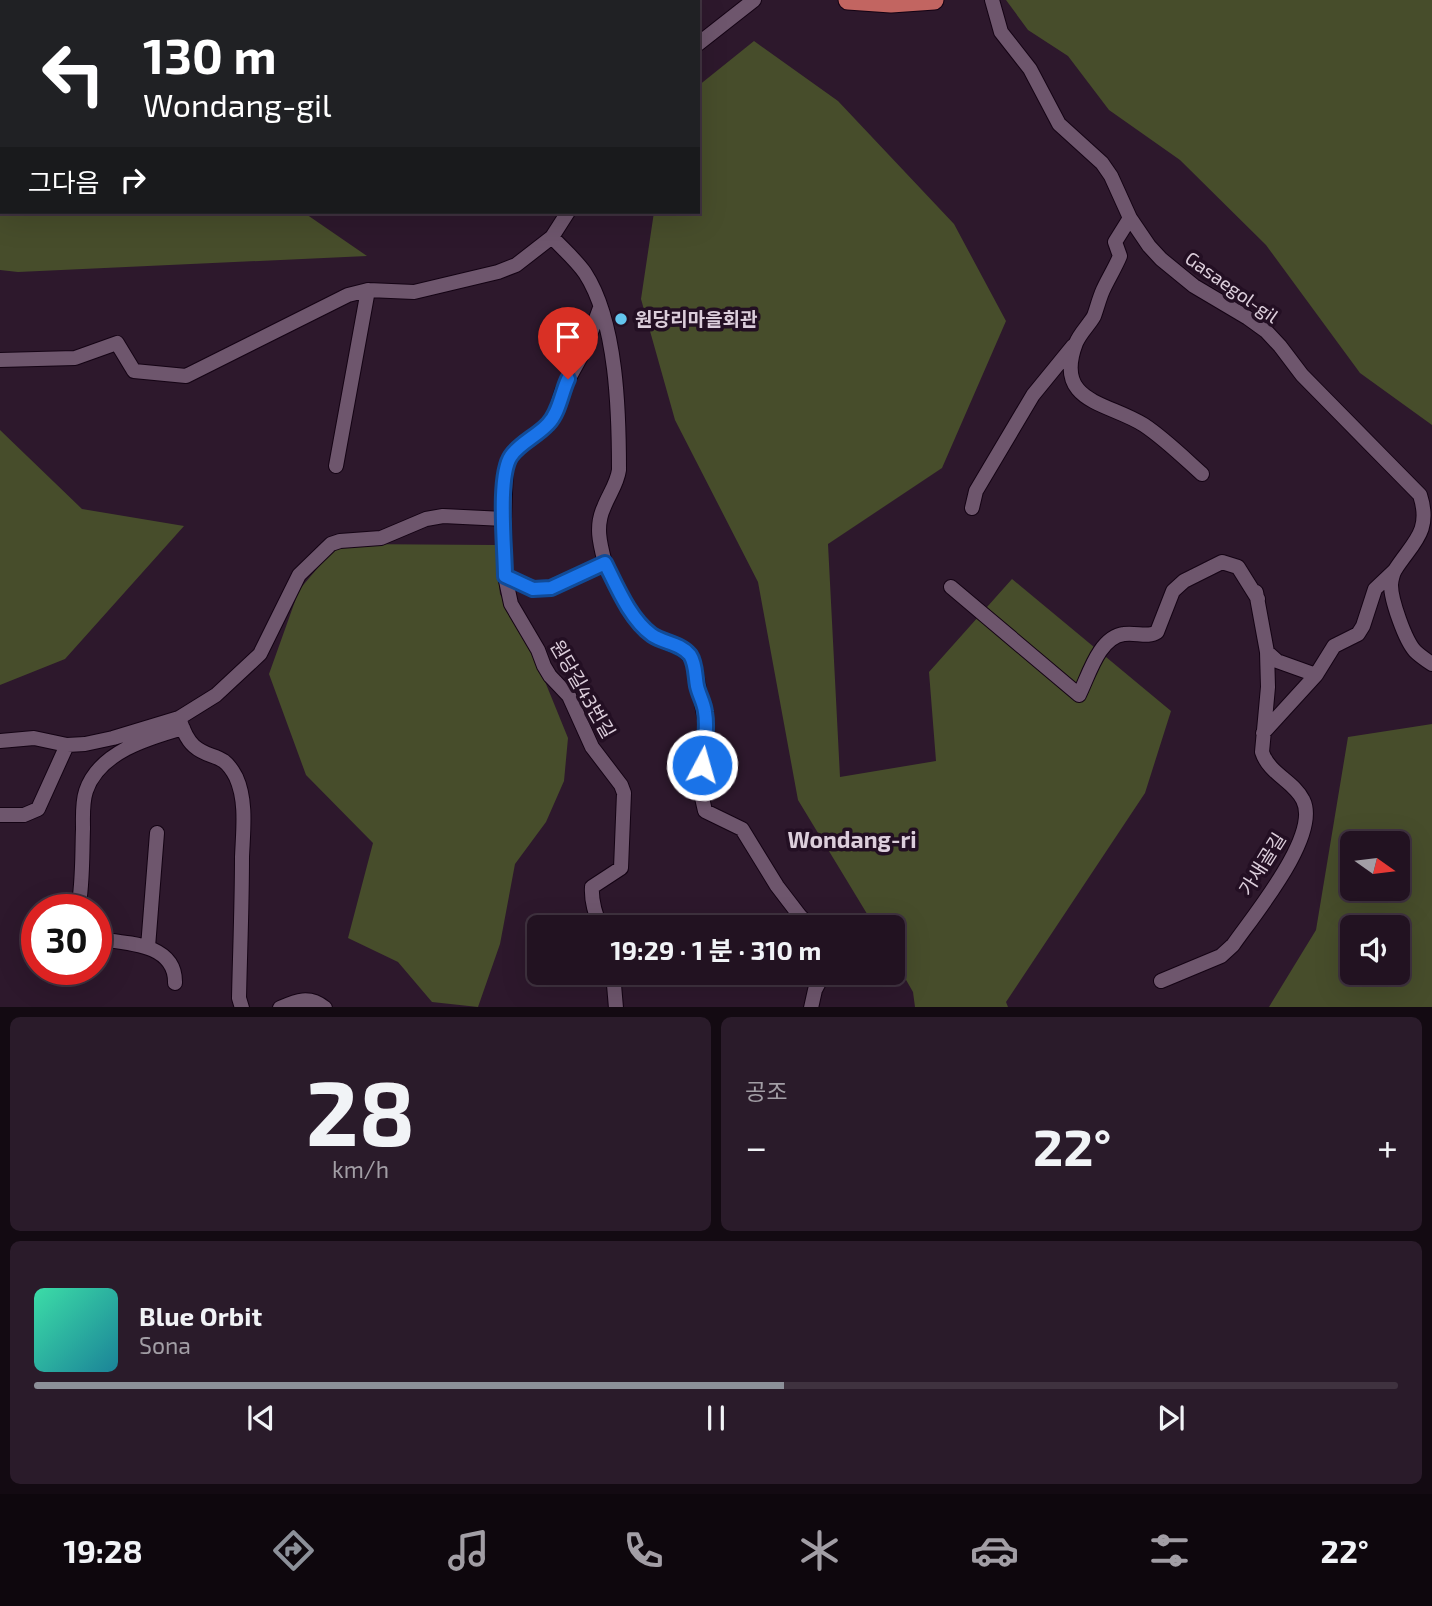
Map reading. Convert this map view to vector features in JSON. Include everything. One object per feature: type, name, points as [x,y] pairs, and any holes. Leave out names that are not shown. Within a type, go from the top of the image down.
[{"type":"main road","points":[[848,0],[891,3],[934,0]]},
{"type":"street","points":[[700,42],[754,0]]},
{"type":"street","name":"Gasaegol-gil","points":[[992,0],[1001,32],[1030,69],[1059,124],[1068,135],[1102,163],[1111,176],[1130,218],[1161,260],[1194,286],[1266,331],[1302,375],[1420,495],[1426,507],[1427,519],[1422,538],[1395,570]]},
{"type":"street","points":[[0,360],[75,358],[117,343],[134,372],[186,376],[348,295],[368,290],[414,292],[498,272],[516,265],[552,237],[567,214]]},
{"type":"street","points":[[972,508],[976,491],[1033,395],[1093,317],[1120,257],[1115,242],[1130,218]]},
{"type":"street","points":[[552,237],[585,274],[601,306],[618,393],[617,481],[600,518],[598,530],[605,563],[618,589],[642,624],[652,635],[680,647],[689,654],[694,663],[706,725],[700,789],[705,811],[733,822],[742,829],[799,915]]},
{"type":"street","points":[[336,466],[368,290]]},
{"type":"street","points":[[601,306],[584,351],[562,391],[554,417],[511,456],[506,467],[503,486],[505,576],[533,589],[551,588],[605,563]]},
{"type":"street","points":[[1076,342],[1072,380],[1079,392],[1090,401],[1141,423],[1159,435],[1202,474]]},
{"type":"street","points":[[80,894],[83,806],[91,780],[100,768],[134,745],[181,723],[260,654],[299,575],[323,550],[340,541],[380,538],[426,519],[443,516],[504,519]]},
{"type":"street","points":[[1231,549],[1254,583],[1258,599]]},
{"type":"street","points":[[951,587],[1079,695],[1104,645],[1122,634],[1152,636],[1157,632],[1173,591],[1184,580],[1222,562],[1231,563],[1238,567],[1258,599]]},
{"type":"street","points":[[1395,570],[1391,583],[1408,641],[1414,650],[1432,664]]},
{"type":"street","points":[[1263,733],[1316,675],[1335,646],[1358,634],[1375,589],[1395,570]]},
{"type":"street","name":"원당길43번길","points":[[505,576],[511,604],[535,643],[544,666],[569,696],[592,747],[621,785],[624,793],[621,868],[592,887],[596,915]]},
{"type":"street","name":"가새골길","points":[[1161,981],[1214,960],[1233,945],[1300,843],[1307,815],[1305,803],[1264,760],[1262,752],[1268,687],[1267,652],[1258,599]]},
{"type":"street","points":[[1267,652],[1277,661],[1316,675]]},
{"type":"street","points":[[0,741],[34,738],[67,745],[85,744],[181,723]]},
{"type":"street","points":[[181,723],[196,747],[228,763],[241,793],[243,806],[239,998],[242,1007]]},
{"type":"street","points":[[0,815],[24,815],[38,809],[67,745]]},
{"type":"street","points":[[148,947],[157,833]]},
{"type":"street","points":[[112,941],[148,947],[172,963],[176,971],[175,983]]},
{"type":"street","points":[[614,985],[616,1007]]},
{"type":"street","points":[[811,1007],[818,985]]},
{"type":"street","points":[[279,1007],[301,999],[318,1002],[325,1007]]},
{"type":"green space","points":[[1006,0],[1432,0],[1432,425],[1360,373],[1266,245],[1180,160],[1109,110],[1068,56],[1028,30]]},
{"type":"green space","points":[[754,41],[838,101],[954,224],[1006,321],[942,468],[828,544],[840,777],[936,761],[929,672],[1012,579],[1171,711],[1145,793],[1006,1002],[1008,1007],[915,1007],[913,992],[905,978],[905,915],[868,915],[798,800],[758,582],[675,420],[641,299],[654,214],[700,214],[700,84]]},
{"type":"green space","points":[[0,214],[306,214],[367,256],[18,272],[0,270]]},
{"type":"green space","points":[[0,430],[82,509],[184,526],[65,659],[0,685]]},
{"type":"green space","points":[[350,544],[495,545],[500,594],[533,652],[568,738],[564,781],[546,822],[515,864],[500,944],[478,1007],[432,1002],[398,962],[348,938],[373,843],[306,775],[269,674],[299,590],[332,551]]},
{"type":"green space","points":[[1432,724],[1432,1007],[1269,1007],[1316,930],[1348,737]]},
{"type":"place","name":"원당리마을회관","points":[[621,319]]},
{"type":"district","name":"Wondang-ri","points":[[852,840]]},
{"type":"route","points":[[568,379],[554,417],[547,426],[519,447],[506,467],[503,486],[505,576],[533,589],[551,588],[605,563],[631,611],[642,624],[652,635],[680,647],[689,654],[694,663],[696,684],[705,711],[702,765]]}]
